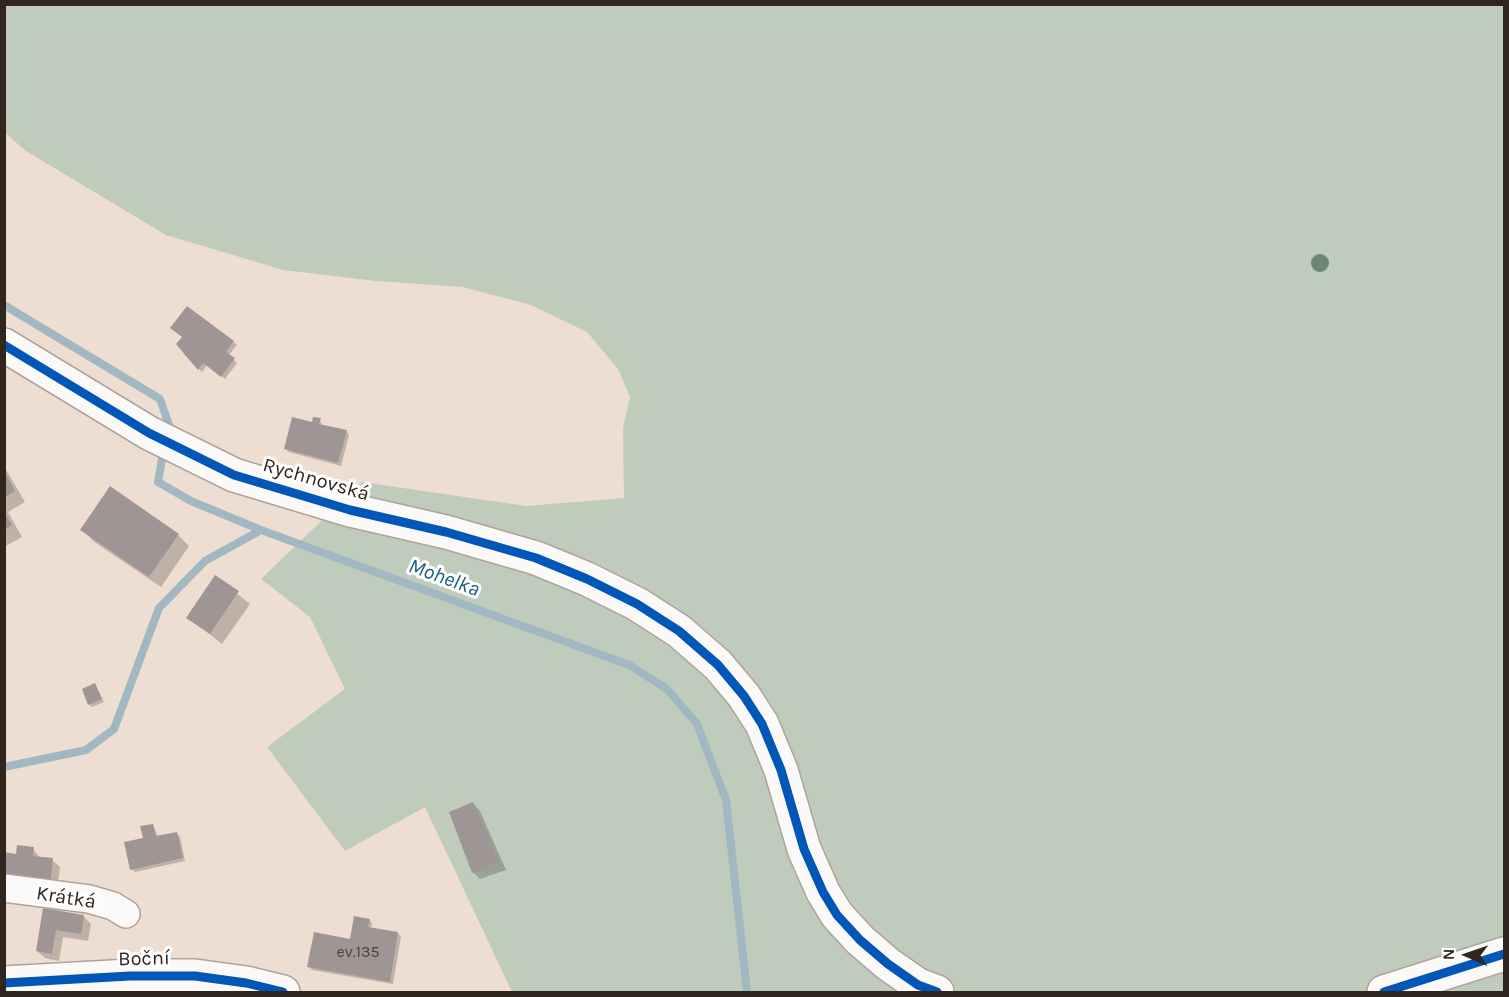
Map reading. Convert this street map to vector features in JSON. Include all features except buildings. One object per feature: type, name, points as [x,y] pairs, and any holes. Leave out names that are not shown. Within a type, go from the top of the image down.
[{"type":"street","name":"Rychnovská","points":[[4,345],[149,433],[234,475],[350,510],[446,532],[536,558],[587,579],[637,604],[718,665],[744,696],[762,724],[781,770],[804,849],[823,892],[837,915],[860,940],[888,964],[918,985],[937,993]]},
{"type":"street","name":"Krátká","points":[[4,888],[89,899],[113,906],[126,914]]},
{"type":"street","points":[[1384,993],[1504,954]]},
{"type":"street","name":"Boční","points":[[4,983],[130,976],[195,976],[246,983],[283,993]]},
{"type":"green space","points":[[4,5],[1504,5],[1504,992],[512,992],[425,807],[345,851],[267,747],[345,689],[310,617],[261,579],[362,482],[526,506],[624,498],[623,428],[630,397],[618,369],[587,332],[531,305],[463,287],[376,281],[283,270],[166,235],[26,151],[5,133]]},
{"type":"waterway","name":"Mohelka","points":[[4,305],[160,399],[169,425],[167,433]]},
{"type":"waterway","name":"Mohelka","points":[[164,448],[158,482],[191,501],[261,530],[629,665],[667,689],[697,724],[726,800],[747,992]]},
{"type":"waterway","points":[[4,767],[86,750],[114,729],[159,608],[205,561],[261,530]]},
{"type":"cycle path","points":[[4,345],[149,433],[234,475],[350,510],[446,532],[536,558],[587,579],[637,604],[679,631],[718,665],[744,696],[762,724],[781,770],[804,849],[823,892],[837,915],[860,940],[888,964],[918,985],[937,992]]},
{"type":"cycle path","points":[[1384,992],[1504,954]]},
{"type":"cycle path","points":[[4,983],[130,976],[195,976],[246,983],[283,992]]}]
